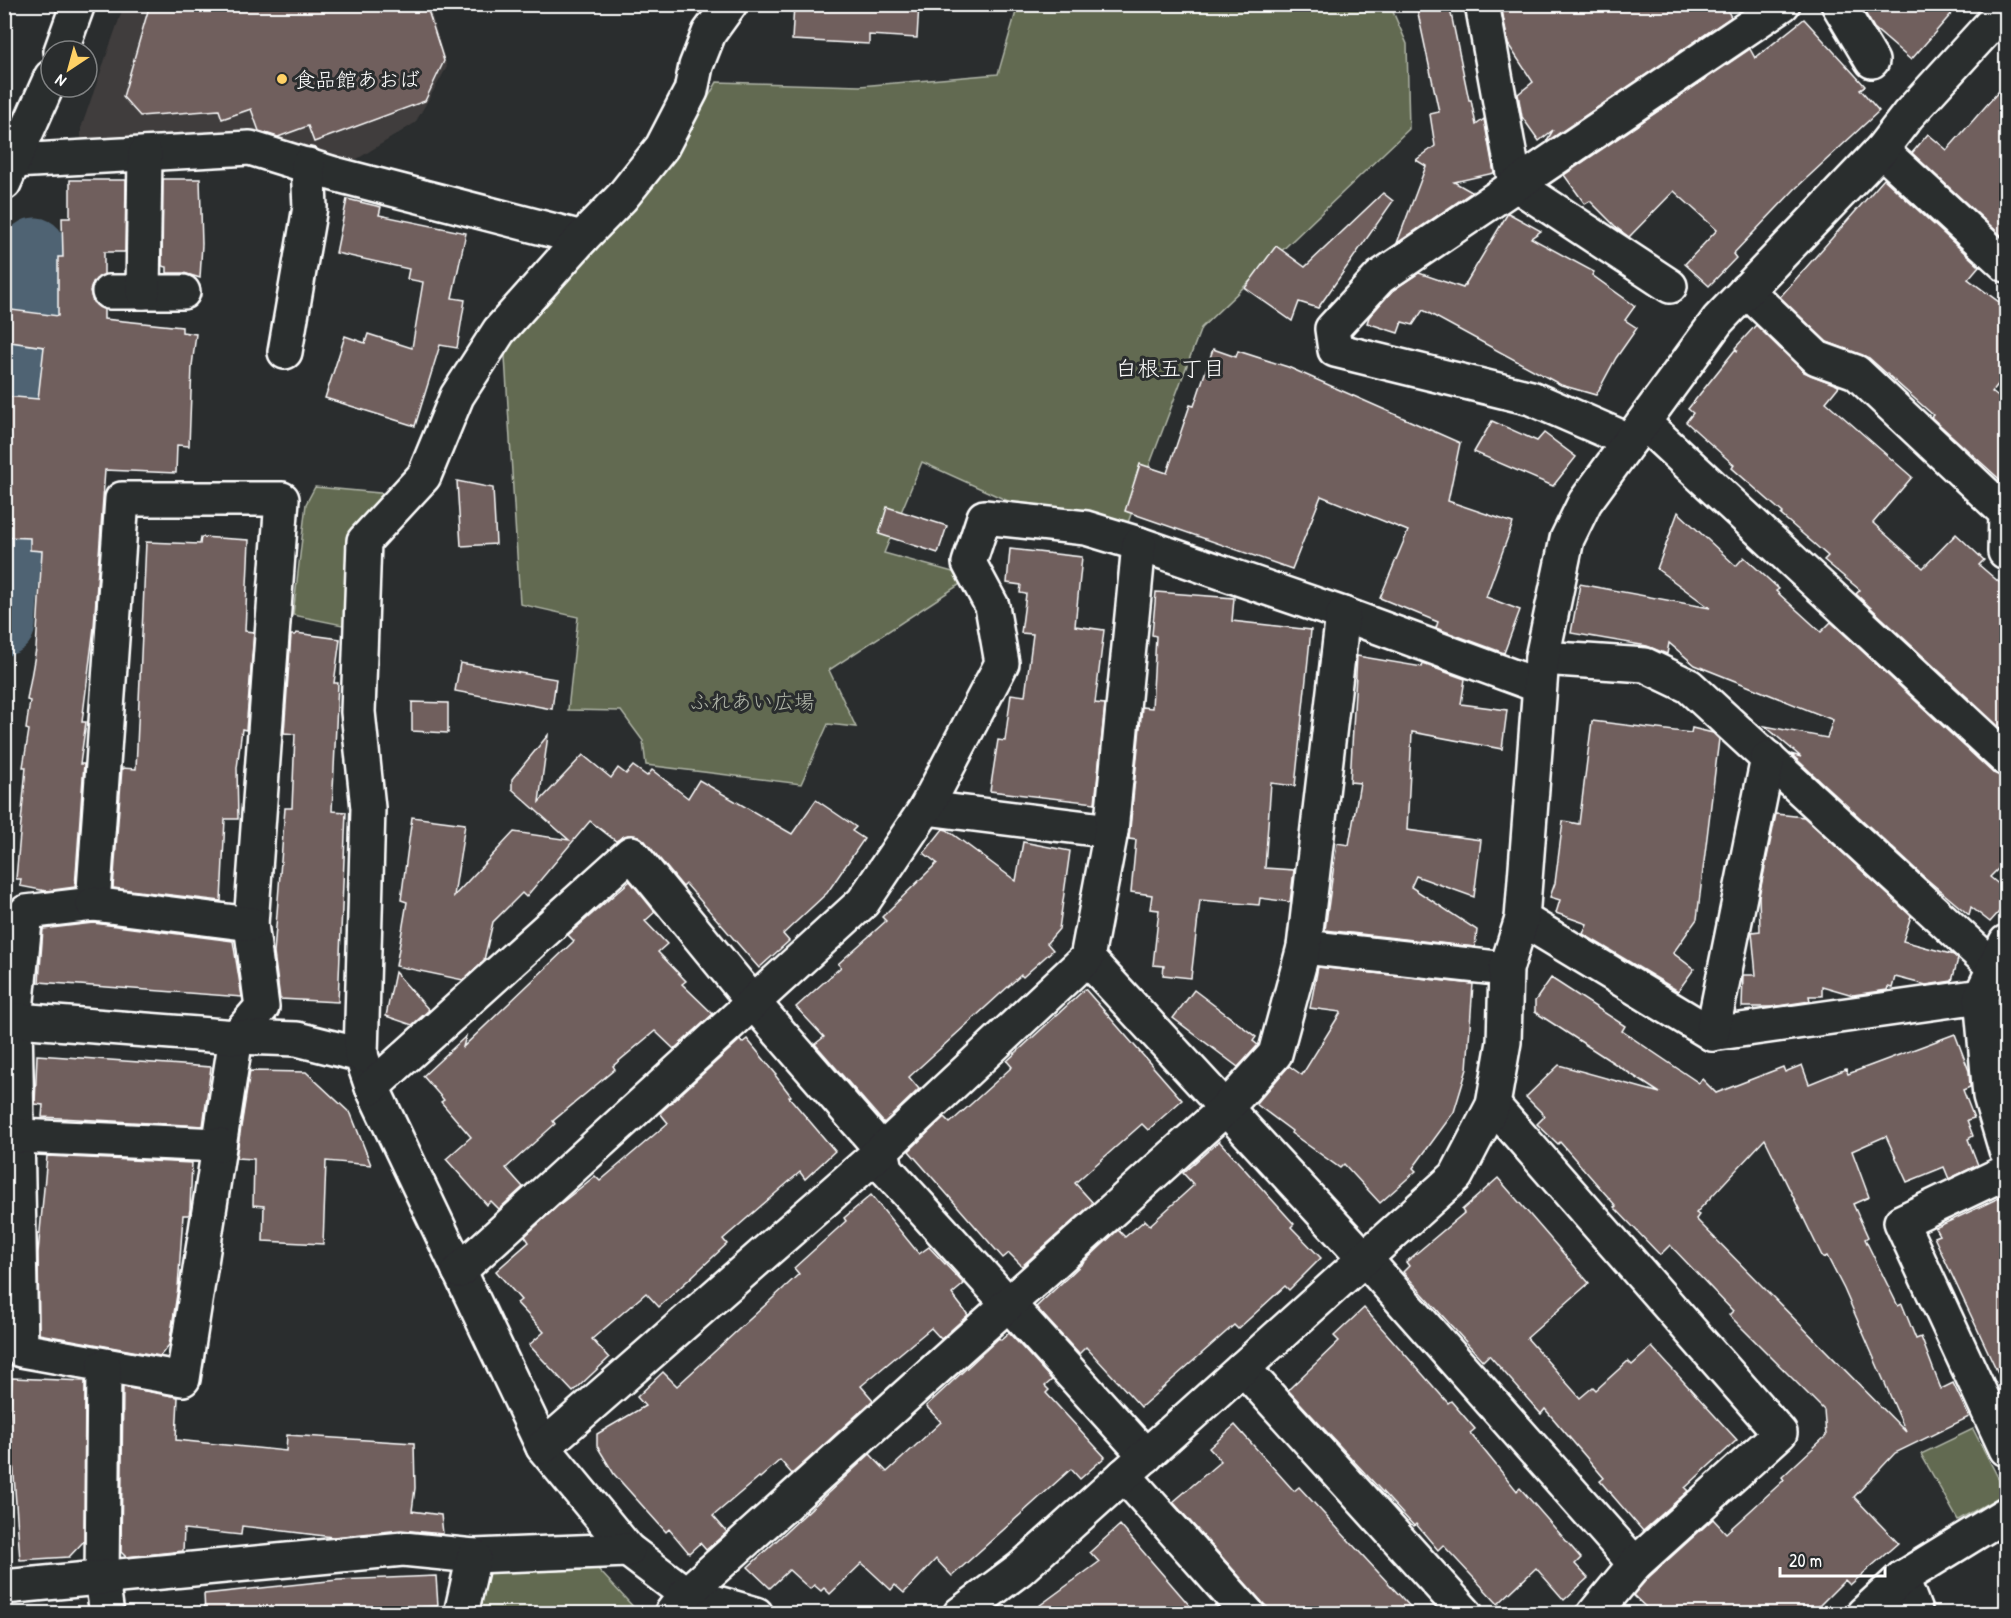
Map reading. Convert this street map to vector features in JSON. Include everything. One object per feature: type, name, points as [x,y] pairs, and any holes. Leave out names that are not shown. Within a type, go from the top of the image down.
[{"type":"street","points":[[66,39],[78,4]]},
{"type":"street","points":[[730,4],[709,33],[696,66],[691,91],[662,147],[622,197],[499,331],[457,396],[424,476],[364,541],[358,712],[368,808],[361,1055],[372,1087],[543,1447],[628,1550],[679,1604],[756,1614]]},
{"type":"street","points":[[1482,4],[1515,184],[1670,286]]},
{"type":"street","points":[[1783,4],[1380,277],[1332,329],[1335,350],[1531,398],[1637,432],[2007,759]]},
{"type":"street","points":[[1838,4],[1872,61]]},
{"type":"street","points":[[960,1614],[1020,1569],[1366,1260],[1456,1176],[1493,1105],[1504,1042],[1506,969],[1522,919],[1540,672],[1567,538],[1585,502],[1637,432],[1711,315],[1746,290],[1881,150],[1902,109],[2002,23]]},
{"type":"street","points":[[9,172],[41,99]]},
{"type":"street","points":[[9,172],[145,154],[250,148],[582,238]]},
{"type":"street","points":[[1881,150],[2007,265]]},
{"type":"street","points":[[143,292],[145,154]]},
{"type":"street","points":[[285,352],[310,207],[308,165]]},
{"type":"street","points":[[1746,290],[1817,358],[1856,372],[2007,513],[2005,552]]},
{"type":"street","points":[[109,292],[183,292]]},
{"type":"street","points":[[93,904],[122,499],[282,499],[251,924],[262,1007],[236,1037],[183,1379],[21,1350],[19,1136],[10,1019],[26,912],[93,904],[251,924]]},
{"type":"street","points":[[459,1271],[863,902],[926,808],[1002,663],[992,606],[969,562],[984,517],[1086,528],[1343,614],[1540,672],[1645,665],[1689,686],[1994,969],[1990,1096],[2007,1150]]},
{"type":"street","points":[[543,1447],[882,1149],[1087,958],[1111,831],[1139,544]]},
{"type":"street","points":[[679,1604],[1226,1108],[1275,1054],[1304,946],[1343,614]]},
{"type":"street","points":[[1712,1034],[1768,758]]},
{"type":"street","points":[[926,808],[1111,831]]},
{"type":"street","points":[[372,1087],[631,853],[752,1001],[882,1149],[886,1169],[1009,1303],[1248,1614]]},
{"type":"street","points":[[1522,919],[1712,1034],[1994,969]]},
{"type":"street","points":[[1304,946],[1506,969]]},
{"type":"street","points":[[1087,958],[1366,1260],[1635,1564]]},
{"type":"street","points":[[10,1019],[236,1037],[297,1039],[361,1055]]},
{"type":"street","points":[[1493,1105],[1780,1433],[1635,1564],[1594,1614]]},
{"type":"street","points":[[19,1136],[219,1145]]},
{"type":"street","points":[[2007,1172],[1901,1222],[2007,1449]]},
{"type":"street","points":[[104,1366],[102,1579],[107,1614]]},
{"type":"street","points":[[1243,1368],[1466,1614]]},
{"type":"street","points":[[1863,1614],[1902,1578],[2007,1514]]},
{"type":"street","points":[[4,1587],[403,1549],[474,1556],[628,1550]]},
{"type":"street","points":[[461,1614],[474,1556]]},
{"type":"street","points":[[1902,1578],[1916,1614]]},
{"type":"shaded area","name":"食品館あおば","points":[[124,5],[429,5],[447,67],[415,123],[346,166],[81,146],[81,128],[91,99],[99,99],[99,77]]},
{"type":"green space","name":"ふれあい広場","points":[[1018,5],[1390,5],[1407,44],[1409,129],[1201,328],[1127,525],[1019,506],[922,462],[884,553],[971,577],[829,670],[856,727],[828,724],[801,784],[646,765],[643,741],[621,711],[568,710],[578,617],[520,604],[504,340],[599,243],[666,169],[717,82],[860,86],[998,74]]},
{"type":"green space","points":[[315,487],[390,494],[352,627],[293,615],[306,504]]},
{"type":"green space","points":[[1973,1429],[2006,1493],[1958,1520],[1921,1454]]},
{"type":"green space","points":[[598,1569],[639,1613],[479,1614],[487,1573]]},
{"type":"building","name":"食品館あおば","points":[[150,4],[426,4],[444,61],[425,101],[314,142],[308,126],[278,137],[259,131],[251,109],[222,119],[219,110],[140,116],[123,97]]},
{"type":"building","points":[[794,4],[919,4],[917,38],[869,35],[869,44],[792,40]]},
{"type":"building","points":[[1416,4],[1449,4],[1469,100],[1471,100],[1476,125],[1484,119],[1494,173],[1454,182],[1472,192],[1397,243],[1426,166],[1416,160],[1435,146],[1430,114],[1439,112]]},
{"type":"building","points":[[1501,4],[1724,4],[1731,17],[1546,142],[1553,130],[1539,141],[1522,117],[1518,94],[1533,82],[1508,44]]},
{"type":"building","points":[[1860,4],[1960,4],[1911,60],[1874,28]]},
{"type":"building","points":[[1804,19],[1865,86],[1860,89],[1879,111],[1795,189],[1733,254],[1736,258],[1709,286],[1685,264],[1717,230],[1674,191],[1629,237],[1590,201],[1585,204],[1564,175],[1750,49],[1755,58]]},
{"type":"building","points":[[2007,82],[2007,235],[2004,238],[1912,153],[1928,134],[1947,150]]},
{"type":"building","points":[[163,179],[200,179],[202,244],[200,278],[184,273],[167,273],[167,267],[162,266]]},
{"type":"building","points":[[1884,179],[1979,266],[1968,279],[2007,308],[2007,373],[1992,392],[2007,404],[2007,486],[1869,358],[1827,342],[1780,297]]},
{"type":"building","points":[[70,180],[126,180],[125,252],[104,252],[104,275],[93,282],[90,291],[93,302],[104,309],[104,319],[182,327],[182,332],[196,334],[192,366],[189,446],[177,445],[176,473],[105,470],[94,627],[82,722],[86,722],[80,764],[84,764],[75,887],[46,891],[20,886],[21,879],[16,879],[26,767],[23,767],[29,730],[26,729],[30,701],[27,700],[36,649],[42,551],[30,550],[30,538],[4,537],[4,396],[38,399],[44,347],[4,341],[4,309],[58,316],[58,257],[63,257],[62,218],[70,218]]},
{"type":"building","points":[[1383,193],[1393,201],[1318,308],[1299,302],[1292,321],[1245,288],[1276,246],[1305,267]]},
{"type":"building","points":[[347,199],[381,207],[379,215],[466,233],[452,298],[465,300],[457,348],[440,345],[415,426],[325,398],[345,336],[365,343],[368,334],[412,348],[423,282],[407,279],[409,269],[336,253]]},
{"type":"building","points":[[1508,213],[1541,231],[1531,238],[1594,272],[1592,275],[1635,306],[1625,320],[1637,328],[1616,358],[1596,395],[1561,385],[1423,310],[1413,325],[1402,322],[1398,333],[1367,323],[1369,317],[1392,291],[1419,273],[1463,288]]},
{"type":"building","points":[[1756,325],[1804,372],[1839,386],[1826,402],[1912,477],[1873,523],[1923,568],[1956,534],[1984,560],[1979,565],[2007,589],[2007,734],[1856,594],[1860,590],[1824,560],[1828,556],[1781,515],[1783,513],[1732,468],[1734,465],[1686,422],[1693,413],[1688,409],[1735,350],[1738,351],[1735,348]]},
{"type":"building","points":[[1213,349],[1236,357],[1238,351],[1288,367],[1460,443],[1448,501],[1513,523],[1486,597],[1520,610],[1504,653],[1436,628],[1438,622],[1380,598],[1408,531],[1321,496],[1292,569],[1125,511],[1140,464],[1167,473],[1190,405],[1194,406]]},
{"type":"building","points":[[1492,421],[1537,441],[1544,433],[1576,457],[1553,486],[1474,452]]},
{"type":"building","points":[[457,481],[493,488],[496,544],[461,546]]},
{"type":"building","points":[[887,507],[947,526],[938,553],[879,534]]},
{"type":"building","points":[[1678,512],[1736,566],[1744,557],[1779,589],[1776,591],[1821,632],[1831,622],[1993,773],[2007,777],[2007,860],[1990,877],[2007,891],[2007,903],[1990,922],[1971,907],[1969,915],[1923,876],[1791,754],[1801,757],[1765,726],[1827,738],[1833,720],[1695,665],[1669,643],[1667,654],[1647,646],[1571,633],[1580,584],[1710,608],[1657,569]]},
{"type":"building","points":[[201,537],[249,540],[245,631],[254,632],[246,730],[242,729],[237,768],[238,819],[225,819],[221,901],[113,888],[122,768],[136,769],[146,542],[200,544]]},
{"type":"building","points":[[1010,549],[1082,557],[1075,626],[1104,630],[1095,703],[1105,704],[1095,803],[990,791],[998,740],[1005,741],[1011,694],[1025,696],[1033,634],[1021,633],[1026,594],[1020,593],[1021,585],[1007,583]]},
{"type":"building","points":[[1156,592],[1234,598],[1232,621],[1311,630],[1295,786],[1271,783],[1265,868],[1294,870],[1290,902],[1260,898],[1259,905],[1200,900],[1191,978],[1163,975],[1164,966],[1153,965],[1159,910],[1150,909],[1152,895],[1131,892],[1136,840],[1129,839],[1142,707],[1152,708],[1156,636],[1152,635]]},
{"type":"building","points":[[296,633],[340,639],[334,683],[338,683],[332,811],[346,812],[338,1002],[280,999],[274,953],[285,808],[292,808],[295,734],[284,733],[291,635]]},
{"type":"building","points":[[1357,656],[1422,667],[1423,664],[1465,679],[1461,704],[1507,710],[1502,749],[1412,732],[1407,830],[1481,840],[1474,897],[1416,876],[1411,887],[1477,930],[1475,947],[1325,930],[1337,843],[1349,845],[1360,783],[1350,782]]},
{"type":"building","points":[[460,663],[556,679],[552,709],[455,691]]},
{"type":"building","points":[[412,702],[448,703],[448,733],[412,731]]},
{"type":"building","points":[[1592,721],[1691,733],[1692,728],[1713,733],[1719,739],[1697,919],[1673,953],[1694,969],[1678,991],[1583,934],[1587,924],[1556,913],[1560,900],[1550,897],[1555,883],[1563,821],[1579,824]]},
{"type":"building","points":[[548,735],[539,802],[583,755],[611,778],[618,768],[626,774],[633,766],[647,776],[652,770],[688,798],[699,780],[792,834],[816,800],[856,827],[852,831],[864,839],[827,893],[783,934],[789,941],[759,968],[686,884],[683,887],[645,841],[638,836],[628,835],[616,841],[590,821],[526,897],[522,893],[493,922],[484,960],[463,980],[396,966],[407,902],[401,900],[412,817],[465,824],[454,896],[514,832],[569,840],[512,789],[512,779]]},
{"type":"building","points":[[1776,814],[1804,817],[1911,916],[1903,941],[1954,955],[1958,959],[1952,981],[1926,985],[1895,977],[1892,988],[1853,995],[1822,986],[1822,996],[1809,996],[1810,1001],[1771,1007],[1742,1007],[1743,975],[1756,975],[1752,932],[1760,931],[1759,896]]},
{"type":"building","points":[[943,829],[1016,881],[1023,842],[1070,851],[1059,929],[1047,943],[1053,950],[1023,977],[1021,975],[909,1077],[919,1089],[884,1123],[815,1044],[824,1037],[796,1007],[841,967],[838,964],[886,921],[882,917],[937,863],[924,853]]},
{"type":"building","points":[[630,881],[655,912],[645,921],[667,944],[658,952],[686,981],[682,984],[713,1014],[674,1049],[655,1031],[613,1066],[615,1069],[553,1121],[555,1124],[506,1168],[523,1187],[499,1209],[491,1201],[487,1205],[446,1159],[471,1137],[441,1102],[444,1100],[423,1076],[466,1036],[463,1047],[574,941],[568,935]]},
{"type":"building","points":[[93,923],[233,941],[242,997],[39,982],[43,929]]},
{"type":"building","points":[[1318,967],[1473,984],[1467,1069],[1454,1112],[1413,1168],[1416,1171],[1380,1203],[1344,1164],[1340,1168],[1291,1133],[1292,1131],[1256,1104],[1289,1066],[1302,1075],[1341,1012],[1310,1008]]},
{"type":"building","points":[[395,972],[429,1010],[412,1025],[386,1016]]},
{"type":"building","points":[[1551,978],[1625,1026],[1622,1031],[1699,1083],[1702,1079],[1716,1093],[1783,1067],[1785,1072],[1802,1065],[1809,1084],[1846,1069],[1848,1074],[1955,1034],[1969,1071],[1970,1087],[1963,1090],[1974,1118],[1967,1120],[1973,1136],[1968,1139],[1978,1165],[1949,1179],[1944,1167],[1907,1182],[1886,1136],[1852,1151],[1869,1197],[1853,1204],[1868,1237],[1865,1239],[1898,1306],[1902,1304],[1916,1339],[1921,1337],[1941,1389],[1953,1383],[1969,1417],[1895,1453],[1854,1497],[1898,1543],[1850,1585],[1845,1580],[1811,1614],[1653,1614],[1633,1595],[1649,1577],[1713,1519],[1726,1533],[1784,1480],[1782,1477],[1826,1436],[1824,1410],[1729,1315],[1733,1311],[1670,1245],[1660,1255],[1614,1207],[1616,1206],[1560,1142],[1558,1144],[1537,1124],[1545,1116],[1526,1097],[1559,1065],[1660,1093],[1535,1012],[1535,1001]],"holes":[[[1765,1139],[1823,1258],[1827,1256],[1844,1289],[1906,1432],[1696,1219],[1699,1215],[1696,1213]]]},
{"type":"building","points":[[1085,989],[1182,1100],[1148,1130],[1142,1124],[1075,1183],[1093,1203],[1022,1266],[1009,1253],[1003,1258],[909,1151],[944,1117],[950,1123],[1012,1067],[1007,1061]]},
{"type":"building","points":[[1194,990],[1256,1037],[1253,1041],[1258,1045],[1238,1067],[1173,1018]]},
{"type":"building","points":[[747,1039],[776,1074],[791,1096],[789,1097],[835,1151],[805,1179],[800,1172],[723,1239],[727,1244],[659,1307],[646,1293],[592,1339],[609,1358],[573,1392],[529,1345],[544,1332],[517,1303],[521,1300],[496,1271],[529,1242],[525,1236],[559,1205],[595,1176],[600,1181],[668,1123],[660,1113],[740,1040],[742,1043]]},
{"type":"building","points":[[37,1055],[211,1067],[203,1126],[42,1117],[43,1105],[35,1104]]},
{"type":"building","points":[[250,1071],[306,1072],[351,1114],[371,1165],[326,1161],[323,1244],[263,1241],[264,1206],[253,1205],[254,1159],[236,1158]]},
{"type":"building","points":[[1219,1141],[1294,1224],[1291,1227],[1321,1258],[1289,1290],[1285,1286],[1238,1329],[1234,1325],[1141,1407],[1086,1347],[1079,1354],[1036,1307],[1118,1230],[1125,1237],[1145,1220],[1150,1225],[1194,1185],[1183,1173]]},
{"type":"building","points":[[47,1156],[192,1163],[190,1209],[189,1215],[183,1215],[178,1288],[169,1345],[160,1356],[39,1334],[38,1253]]},
{"type":"building","points":[[1498,1178],[1589,1283],[1527,1338],[1580,1398],[1593,1387],[1596,1390],[1628,1361],[1632,1365],[1652,1347],[1737,1440],[1685,1488],[1688,1491],[1643,1531],[1600,1481],[1604,1478],[1545,1409],[1541,1414],[1489,1355],[1483,1361],[1403,1272],[1409,1266],[1406,1262],[1464,1213],[1462,1210]]},
{"type":"building","points":[[2007,1194],[2007,1392],[1934,1237],[1939,1235],[1935,1228]]},
{"type":"building","points":[[871,1195],[919,1254],[929,1247],[964,1284],[952,1294],[968,1315],[941,1339],[931,1328],[861,1386],[873,1400],[792,1474],[780,1460],[759,1477],[713,1516],[727,1532],[706,1550],[700,1543],[689,1553],[669,1529],[666,1532],[614,1474],[597,1446],[597,1434],[645,1406],[637,1397],[663,1372],[677,1386],[799,1274],[794,1268],[846,1221],[844,1218]]},
{"type":"building","points":[[1364,1308],[1448,1403],[1451,1401],[1475,1429],[1470,1433],[1517,1491],[1520,1488],[1581,1558],[1575,1564],[1588,1578],[1564,1600],[1536,1568],[1498,1604],[1443,1545],[1438,1550],[1416,1524],[1414,1526],[1288,1390],[1339,1341],[1334,1336]]},
{"type":"building","points":[[1009,1333],[1052,1380],[1045,1386],[1049,1390],[1046,1393],[1105,1457],[1080,1479],[1071,1469],[952,1576],[936,1559],[904,1593],[895,1585],[891,1590],[862,1563],[830,1594],[824,1588],[821,1591],[814,1585],[810,1589],[789,1570],[770,1588],[748,1567],[870,1454],[887,1472],[941,1422],[926,1406],[999,1338],[1001,1340]]},
{"type":"building","points":[[12,1378],[85,1381],[84,1541],[69,1557],[20,1560],[13,1461],[7,1461]]},
{"type":"building","points":[[123,1387],[178,1397],[176,1440],[286,1451],[287,1435],[414,1443],[415,1488],[412,1511],[441,1515],[443,1534],[401,1530],[333,1537],[242,1526],[241,1535],[184,1529],[183,1551],[126,1557],[121,1552]]},
{"type":"building","points":[[1235,1425],[1294,1491],[1299,1487],[1417,1614],[1274,1614],[1263,1603],[1173,1502],[1221,1461],[1209,1448]]},
{"type":"building","points":[[1120,1525],[1197,1614],[1028,1614],[1099,1562],[1090,1552]]},
{"type":"building","points":[[436,1576],[438,1606],[423,1607],[424,1614],[205,1614],[204,1594],[338,1580]]},
{"type":"waterway","points":[[4,624],[35,249]]},
{"type":"place","name":"食品館あおば","points":[[282,79]]},
{"type":"district","name":"白根五丁目","points":[[1170,368]]}]
